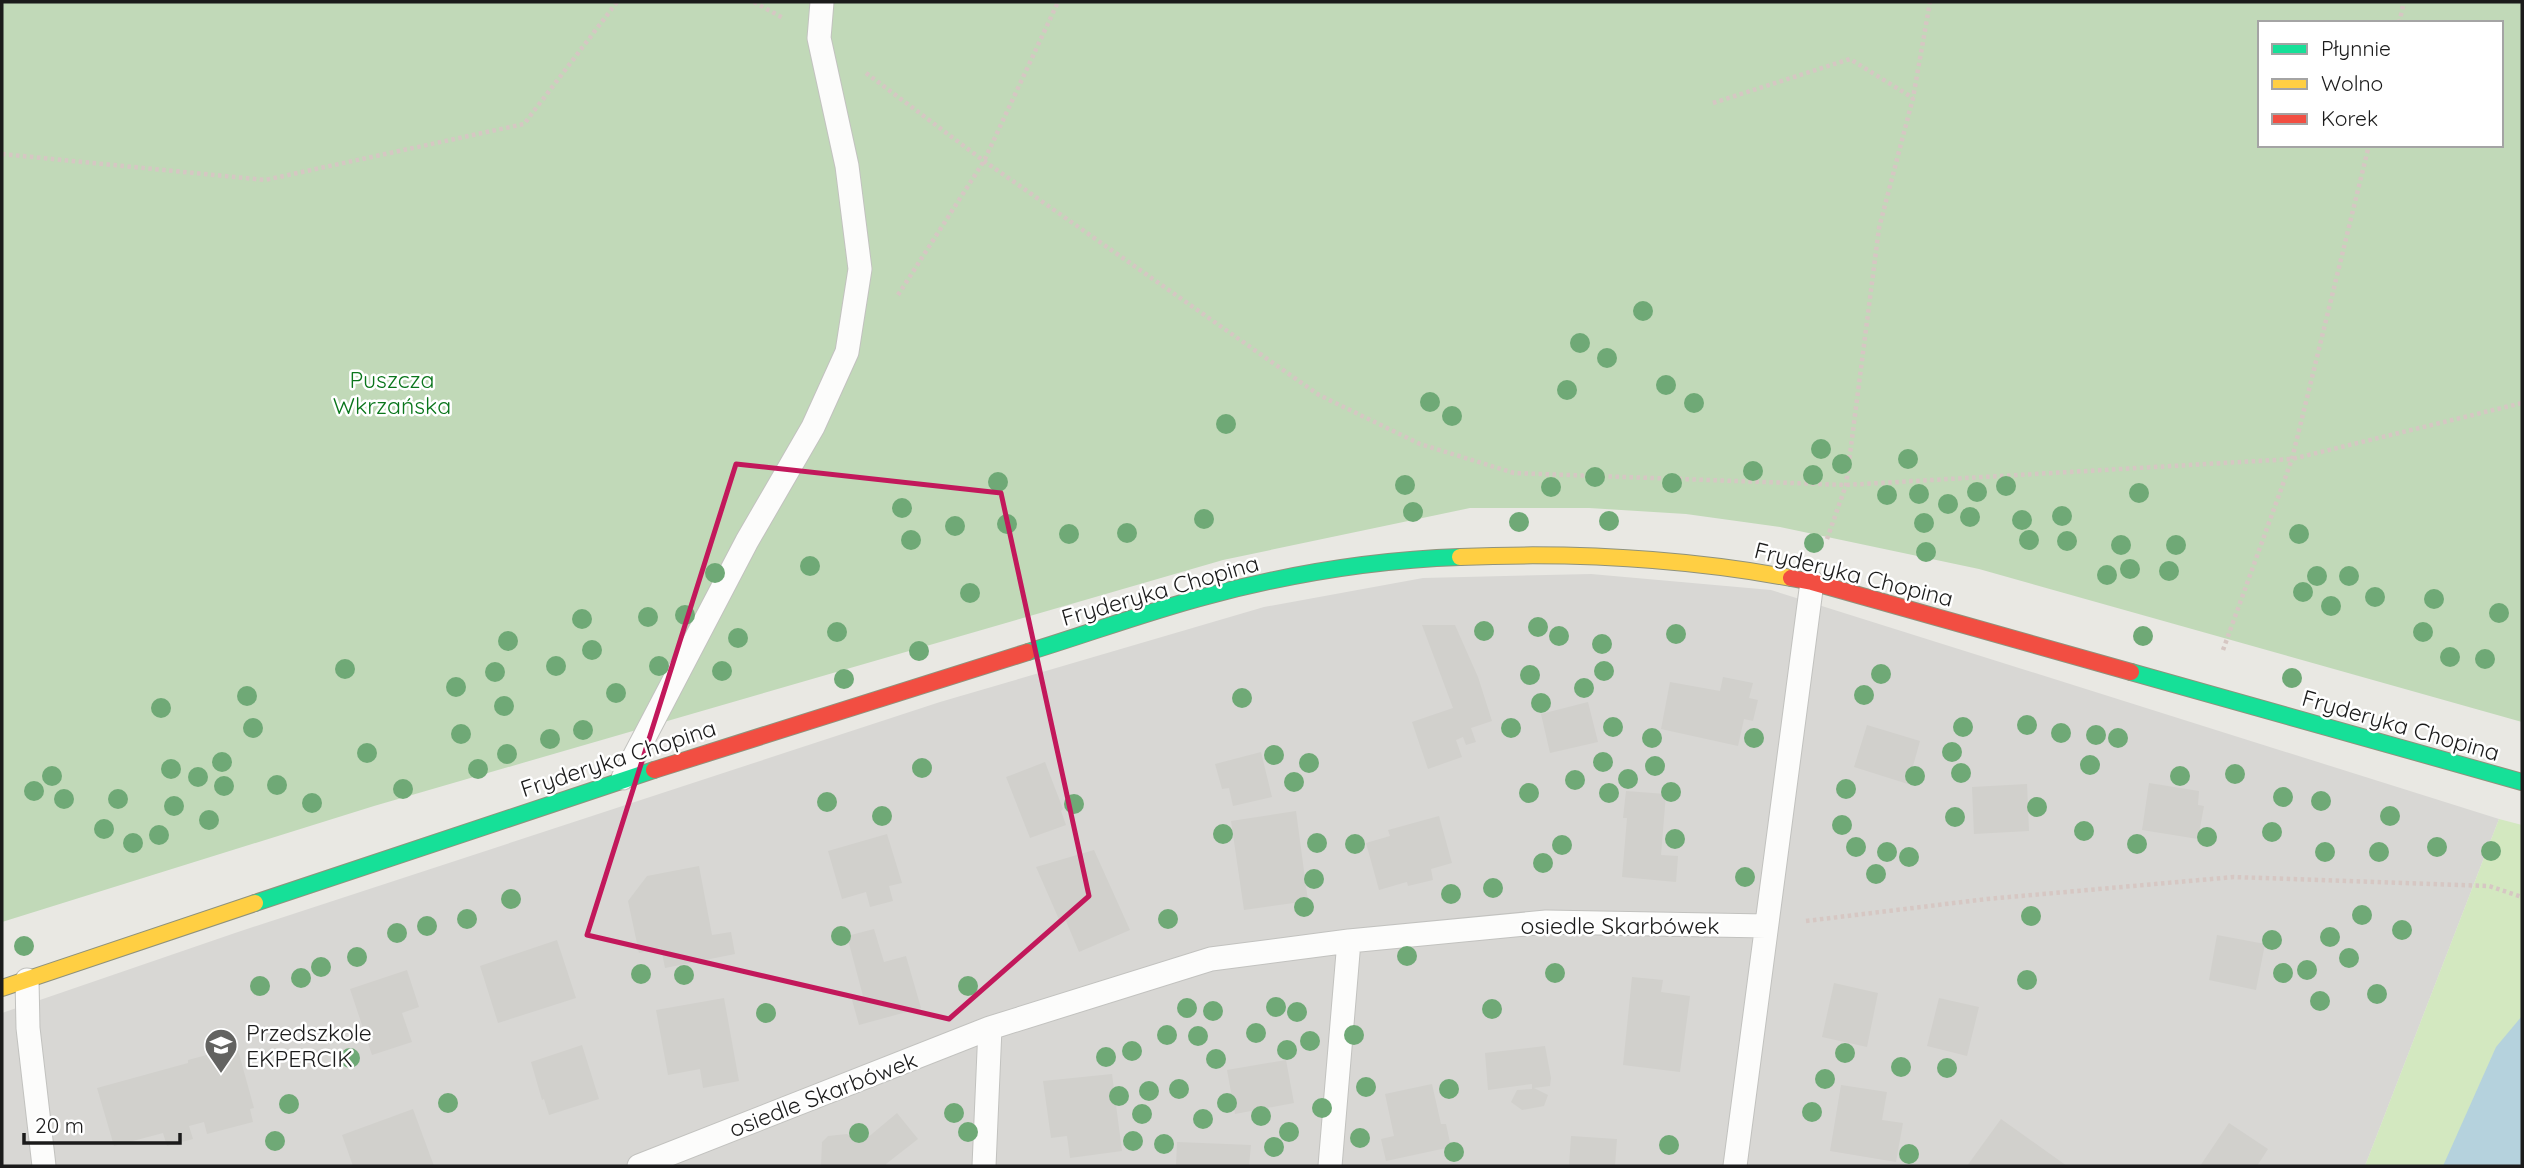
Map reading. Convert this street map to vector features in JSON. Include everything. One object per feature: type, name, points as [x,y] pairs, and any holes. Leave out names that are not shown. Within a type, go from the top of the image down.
[{"type":"street","name":"Fryderyka Chopina","points":[[2,988],[623,778],[1222,592],[1340,569],[1448,557],[1565,555],[1666,560],[1758,570],[1812,582],[2522,782]]},
{"type":"lane","points":[[623,778],[747,541],[813,427],[847,352],[860,269],[847,166],[819,38],[822,2]]},
{"type":"lane","points":[[1735,1166],[1812,582]]},
{"type":"lane","name":"osiedle Skarbówek","points":[[650,1164],[990,1028],[1211,959],[1349,941],[1546,922],[1766,926]]},
{"type":"lane","points":[[1330,1166],[1349,941]]},
{"type":"lane","points":[[27,980],[28,1028],[44,1166]]},
{"type":"lane","points":[[984,1166],[990,1028]]},
{"type":"path","points":[[2,155],[265,180],[524,124],[617,2]]},
{"type":"path","points":[[754,2],[819,38],[984,161],[1320,395],[1420,444],[1514,472],[1846,485],[2292,459],[2522,403]]},
{"type":"path","points":[[895,300],[984,161],[1058,2]]},
{"type":"path","points":[[1812,582],[1846,485],[1879,228],[1913,98],[1930,2]]},
{"type":"path","points":[[2399,21],[2404,2]]},
{"type":"path","points":[[1713,103],[1850,59],[1913,98]]},
{"type":"path","points":[[2208,694],[2292,459],[2369,147]]},
{"type":"path","points":[[1766,926],[1987,899],[2234,877],[2489,886],[2522,897]]},
{"type":"highlighted area","points":[[736,464],[1001,493],[1089,896],[949,1019],[587,935]]},
{"type":"shaded area","points":[[1591,574],[1771,590],[2499,819],[2365,1166],[2,1166],[2,1013],[235,933],[940,702],[1264,607],[1423,578]]},
{"type":"green space","name":"Puszcza Wkrzańska","points":[[2,2],[2522,2],[2522,722],[1979,569],[1780,527],[1686,514],[1589,508],[1470,508],[1223,560],[374,806],[2,922]]},
{"type":"green space","points":[[2499,819],[2522,825],[2522,1166],[2365,1166]]},
{"type":"water","points":[[2522,1016],[2522,1166],[2443,1166],[2496,1047]]},
{"type":"building","points":[[1422,625],[1455,625],[1478,677],[1492,721],[1471,728],[1476,742],[1466,745],[1463,737],[1456,740],[1462,757],[1428,769],[1412,722],[1453,708]]},
{"type":"building","points":[[1723,677],[1753,683],[1749,698],[1758,700],[1753,721],[1744,719],[1738,746],[1661,729],[1670,682],[1720,691]]},
{"type":"building","points":[[1588,702],[1598,742],[1550,753],[1541,714]]},
{"type":"building","points":[[1867,725],[1920,741],[1908,784],[1854,767]]},
{"type":"building","points":[[1261,752],[1272,797],[1233,806],[1229,788],[1222,789],[1215,764]]},
{"type":"building","points":[[1045,762],[1063,809],[1061,811],[1066,825],[1030,838],[1006,777]]},
{"type":"building","points":[[2149,783],[2199,791],[2198,805],[2204,806],[2198,839],[2142,830]]},
{"type":"building","points":[[2027,784],[2029,831],[1974,834],[1972,787]]},
{"type":"building","points":[[1626,791],[1666,794],[1661,855],[1678,856],[1676,882],[1622,877],[1627,818],[1623,818]]},
{"type":"building","points":[[1296,811],[1308,901],[1244,910],[1231,821]]},
{"type":"building","points":[[1439,816],[1452,863],[1431,869],[1433,880],[1408,886],[1407,882],[1379,890],[1366,843],[1390,836],[1388,830]]},
{"type":"building","points":[[887,834],[902,883],[889,886],[893,901],[870,907],[866,892],[842,899],[828,851]]},
{"type":"building","points":[[1094,850],[1130,930],[1079,952],[1066,921],[1061,924],[1036,867]]},
{"type":"building","points":[[699,866],[712,935],[731,932],[735,954],[665,968],[661,948],[639,953],[628,901],[647,876]]},
{"type":"building","points":[[874,929],[884,962],[906,956],[921,1008],[859,1025],[852,1000],[863,996],[847,936]]},
{"type":"building","points":[[2217,935],[2265,944],[2256,990],[2209,980]]},
{"type":"building","points":[[557,940],[576,998],[498,1023],[480,966]]},
{"type":"building","points":[[407,970],[419,1007],[402,1013],[412,1042],[372,1055],[350,989]]},
{"type":"building","points":[[1632,977],[1663,980],[1661,992],[1690,996],[1680,1072],[1623,1065]]},
{"type":"building","points":[[1834,983],[1878,993],[1867,1047],[1822,1037]]},
{"type":"building","points":[[724,998],[739,1081],[703,1088],[700,1069],[668,1075],[656,1010]]},
{"type":"building","points":[[1939,998],[1979,1007],[1967,1056],[1927,1046]]},
{"type":"building","points":[[582,1045],[599,1099],[549,1115],[531,1062]]},
{"type":"building","points":[[1545,1046],[1550,1086],[1534,1088],[1548,1095],[1544,1106],[1522,1110],[1511,1102],[1517,1090],[1532,1089],[1532,1084],[1488,1090],[1485,1053]]},
{"type":"building","points":[[233,1048],[234,1051],[238,1050],[254,1108],[250,1109],[253,1122],[207,1134],[204,1122],[189,1126],[193,1139],[167,1146],[163,1133],[114,1146],[97,1088]]},
{"type":"building","points":[[1286,1060],[1294,1103],[1235,1114],[1227,1070]]},
{"type":"building","points":[[1112,1074],[1122,1151],[1070,1158],[1067,1136],[1051,1138],[1043,1081]]},
{"type":"building","points":[[1432,1084],[1441,1124],[1446,1124],[1451,1147],[1386,1161],[1381,1139],[1394,1136],[1385,1094]]},
{"type":"building","points":[[1841,1085],[1887,1092],[1882,1120],[1903,1123],[1896,1162],[1830,1151]]},
{"type":"building","points":[[413,1109],[434,1166],[353,1166],[342,1135]]},
{"type":"building","points":[[897,1113],[918,1139],[886,1166],[821,1166],[822,1142],[828,1136],[847,1134],[854,1139],[866,1139]]},
{"type":"building","points":[[2001,1119],[2067,1166],[1967,1166]]},
{"type":"building","points":[[2229,1123],[2268,1149],[2257,1166],[2200,1166]]},
{"type":"building","points":[[1571,1136],[1617,1139],[1615,1166],[1569,1166]]},
{"type":"building","points":[[1177,1142],[1251,1145],[1249,1166],[1176,1166]]},
{"type":"traffic: fast","points":[[1028,652],[1184,602],[1269,581],[1332,569],[1460,557]]},
{"type":"traffic: fast","points":[[2131,672],[2522,782]]},
{"type":"traffic: fast","points":[[255,903],[654,770]]},
{"type":"traffic: slow","points":[[1460,557],[1544,555],[1626,558],[1791,578]]},
{"type":"traffic: slow","points":[[2,988],[255,903]]},
{"type":"traffic: jam","points":[[1791,578],[2131,672]]},
{"type":"traffic: jam","points":[[654,770],[1028,652]]},
{"type":"place","name":"Przedszkole EKPERCIK","points":[[221,1075]]}]
